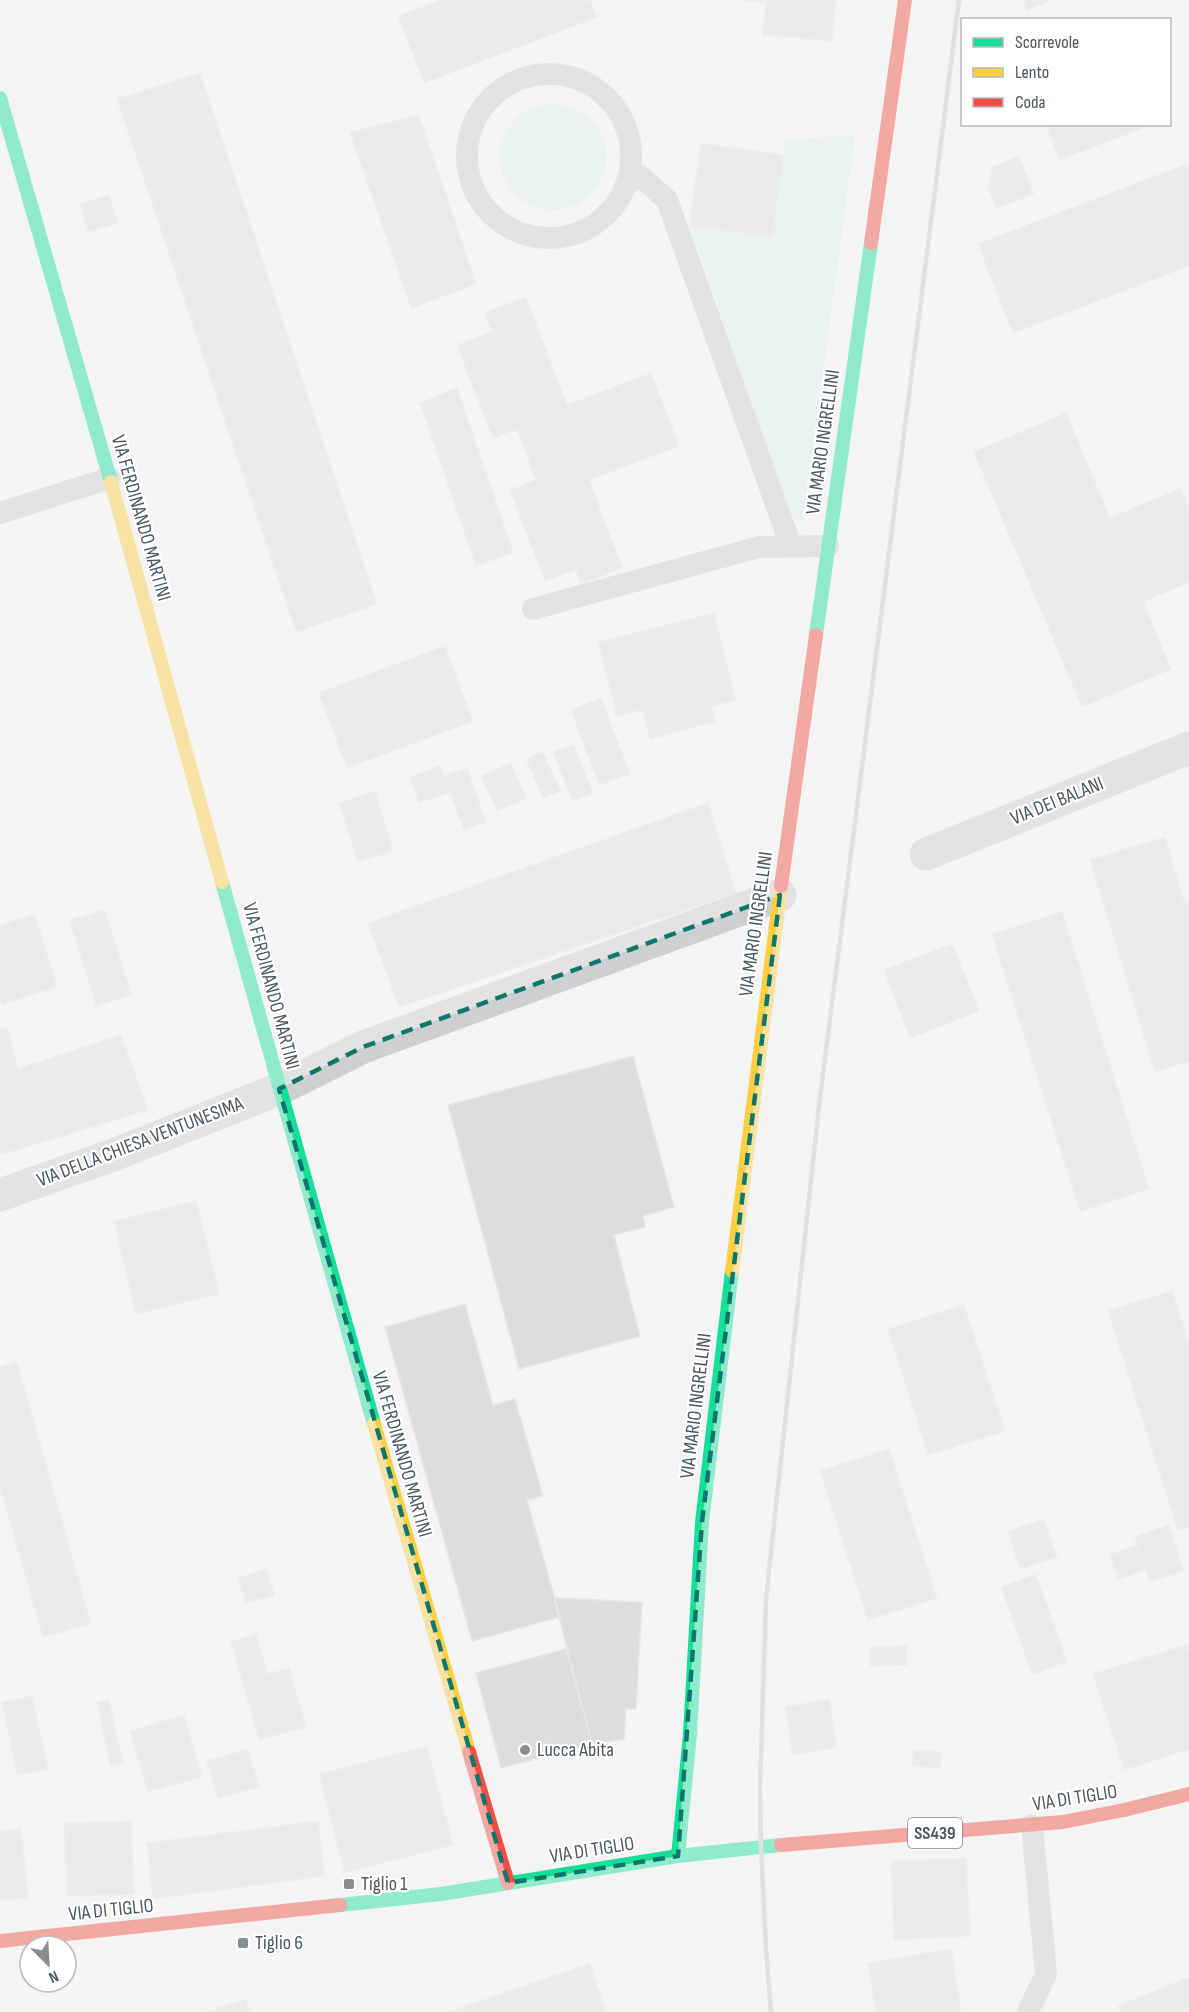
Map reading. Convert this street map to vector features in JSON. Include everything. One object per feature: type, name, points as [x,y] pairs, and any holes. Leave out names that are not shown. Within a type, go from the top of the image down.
[{"type":"street","name":"VIA MARIO INGRELLINI","points":[[678,1856],[690,1734],[702,1522],[780,896],[905,0]]},
{"type":"street","name":"VIA FERDINANDO MARTINI","points":[[0,98],[110,477],[366,1400],[508,1883]]},
{"type":"street","name":"VIA DEI BALANI","points":[[926,854],[1189,748]]},
{"type":"street","name":"VIA DELLA CHIESA VENTUNESIMA","points":[[0,1195],[113,1155],[279,1089],[363,1047],[780,896]]},
{"type":"street","name":"VIA DI TIGLIO","points":[[0,1941],[441,1894],[678,1856],[1032,1825],[1087,1818],[1189,1794]]},
{"type":"lane","points":[[627,185],[632,160],[629,133],[618,109],[599,90],[576,78],[551,74],[524,77],[500,89],[482,108],[469,133],[466,161],[473,188],[488,212],[510,229],[537,238],[565,238],[591,228],[612,210],[627,185],[638,174],[667,200],[791,546]]},
{"type":"lane","points":[[0,513],[110,477]]},
{"type":"lane","points":[[533,609],[759,547],[828,546]]},
{"type":"lane","points":[[1028,2012],[1046,1974],[1032,1825]]},
{"type":"highlighted area","points":[[780,895],[702,1522],[678,1856],[508,1883],[279,1089],[363,1047]]},
{"type":"green space","points":[[553,104],[573,108],[590,120],[602,137],[606,157],[602,177],[590,194],[573,206],[553,210],[533,206],[516,194],[504,177],[500,157],[504,137],[516,120],[533,108]]},
{"type":"green space","points":[[855,135],[803,519],[793,519],[689,225],[772,238],[786,140]]},
{"type":"building","points":[[441,0],[590,0],[597,17],[424,83],[399,16]]},
{"type":"building","points":[[741,0],[836,0],[832,41],[762,35],[766,3]]},
{"type":"building","points":[[1023,0],[1052,0],[1027,10]]},
{"type":"building","points":[[200,73],[377,604],[296,632],[117,99]]},
{"type":"building","points":[[419,115],[476,284],[411,308],[350,132]]},
{"type":"building","points":[[1047,126],[1149,126],[1059,160]]},
{"type":"building","points":[[701,143],[784,155],[772,238],[689,225]]},
{"type":"building","points":[[1019,156],[1034,194],[997,208],[988,187],[993,167]]},
{"type":"building","points":[[1187,164],[1189,170],[1189,266],[1013,333],[978,244]]},
{"type":"building","points":[[109,195],[118,223],[88,232],[80,204]]},
{"type":"building","points":[[526,297],[567,405],[651,373],[679,446],[589,480],[622,568],[581,584],[576,569],[545,581],[510,490],[536,480],[517,429],[493,438],[457,345],[492,332],[485,313]]},
{"type":"building","points":[[457,388],[513,552],[476,566],[420,403]]},
{"type":"building","points":[[1066,413],[1110,518],[1180,489],[1189,511],[1189,582],[1143,602],[1171,669],[1082,707],[974,452]]},
{"type":"building","points":[[714,613],[736,700],[711,706],[715,722],[650,739],[642,710],[617,716],[598,642]]},
{"type":"building","points":[[445,646],[473,721],[347,768],[319,693]]},
{"type":"building","points":[[601,698],[630,774],[599,785],[571,710]]},
{"type":"building","points":[[574,745],[593,793],[572,801],[554,752]]},
{"type":"building","points":[[543,752],[560,791],[543,798],[526,759]]},
{"type":"building","points":[[511,763],[526,798],[497,811],[481,776]]},
{"type":"building","points":[[440,766],[450,792],[419,803],[410,777]]},
{"type":"building","points":[[467,768],[486,822],[464,830],[444,776]]},
{"type":"building","points":[[375,791],[393,851],[358,862],[339,803]]},
{"type":"building","points":[[708,803],[736,893],[399,1007],[368,923]]},
{"type":"building","points":[[1165,837],[1185,905],[1189,903],[1189,1061],[1155,1072],[1090,860]]},
{"type":"building","points":[[105,910],[131,995],[96,1006],[70,920]]},
{"type":"building","points":[[1062,912],[1149,1189],[1080,1211],[992,934]]},
{"type":"building","points":[[35,915],[57,987],[2,1004],[0,998],[0,925]]},
{"type":"building","points":[[952,944],[979,1011],[910,1038],[884,970]]},
{"type":"building","points":[[8,1028],[18,1069],[121,1035],[148,1110],[0,1155],[0,1030]]},
{"type":"building","points":[[633,1056],[674,1207],[643,1216],[645,1227],[614,1235],[640,1336],[519,1369],[448,1105]]},
{"type":"building","points":[[196,1201],[219,1294],[136,1314],[114,1221]]},
{"type":"building","points":[[1172,1291],[1189,1345],[1189,1527],[1178,1531],[1108,1311]]},
{"type":"building","points":[[465,1304],[493,1405],[515,1399],[543,1496],[527,1500],[560,1617],[472,1641],[385,1327]]},
{"type":"building","points":[[964,1305],[1005,1431],[928,1455],[888,1329]]},
{"type":"building","points":[[17,1362],[91,1624],[43,1637],[0,1487],[0,1367]]},
{"type":"building","points":[[889,1449],[937,1598],[868,1620],[820,1471]]},
{"type":"building","points":[[1044,1519],[1057,1557],[1020,1569],[1008,1531]]},
{"type":"building","points":[[1169,1525],[1184,1571],[1150,1582],[1135,1537]]},
{"type":"building","points":[[1138,1545],[1146,1570],[1118,1579],[1110,1555]]},
{"type":"building","points":[[267,1569],[274,1595],[246,1603],[238,1578]]},
{"type":"building","points":[[1036,1574],[1067,1662],[1032,1674],[1001,1587]]},
{"type":"building","points":[[554,1598],[642,1602],[636,1709],[626,1709],[624,1739],[592,1744]]},
{"type":"building","points":[[256,1634],[268,1674],[289,1668],[306,1727],[259,1740],[231,1642]]},
{"type":"building","points":[[1186,1645],[1189,1653],[1189,1749],[1124,1770],[1093,1674]]},
{"type":"building","points":[[907,1646],[907,1665],[870,1666],[870,1647]]},
{"type":"building","points":[[566,1649],[592,1744],[501,1768],[476,1673]]},
{"type":"building","points":[[32,1696],[48,1769],[17,1775],[2,1702]]},
{"type":"building","points":[[829,1699],[837,1747],[793,1755],[785,1707]]},
{"type":"building","points":[[109,1700],[123,1763],[110,1766],[97,1703]]},
{"type":"building","points":[[184,1715],[202,1777],[148,1792],[130,1731]]},
{"type":"building","points":[[427,1746],[453,1845],[345,1873],[319,1774]]},
{"type":"building","points":[[248,1749],[259,1787],[218,1798],[207,1761]]},
{"type":"building","points":[[914,1750],[941,1752],[940,1768],[912,1766]]},
{"type":"building","points":[[131,1821],[134,1894],[67,1896],[64,1823]]},
{"type":"building","points":[[318,1821],[325,1876],[153,1899],[147,1843]]},
{"type":"building","points":[[21,1829],[28,1898],[0,1901],[0,1831]]},
{"type":"building","points":[[966,1858],[970,1936],[894,1940],[891,1861]]},
{"type":"building","points":[[951,1949],[961,2012],[876,2012],[868,1963]]},
{"type":"building","points":[[590,1964],[606,2012],[447,2012]]},
{"type":"building","points":[[1189,1977],[1189,2012],[1120,2012],[1118,2006]]},
{"type":"building","points":[[246,1999],[250,2012],[206,2012]]},
{"type":"railway","points":[[771,2012],[766,1949],[760,1788],[766,1599],[819,1106],[959,0]]},
{"type":"traffic: fast","points":[[0,98],[111,482]]},
{"type":"traffic: fast","points":[[816,635],[871,243]]},
{"type":"traffic: fast","points":[[222,882],[374,1424]]},
{"type":"traffic: fast","points":[[678,1856],[690,1734],[702,1522],[732,1271]]},
{"type":"traffic: fast","points":[[340,1905],[441,1894],[678,1856],[781,1845]]},
{"type":"traffic: slow","points":[[111,482],[222,882]]},
{"type":"traffic: slow","points":[[732,1271],[781,886]]},
{"type":"traffic: slow","points":[[374,1424],[469,1752]]},
{"type":"traffic: jam","points":[[871,243],[905,0]]},
{"type":"traffic: jam","points":[[781,886],[816,635]]},
{"type":"traffic: jam","points":[[469,1752],[508,1883]]},
{"type":"traffic: jam","points":[[781,1845],[1063,1822],[1189,1794]]},
{"type":"traffic: jam","points":[[0,1941],[340,1905]]},
{"type":"place","name":"Lucca Abita","points":[[525,1750]]},
{"type":"place","name":"Tiglio 1","points":[[349,1884]]},
{"type":"place","name":"Tiglio 6","points":[[243,1943]]}]
